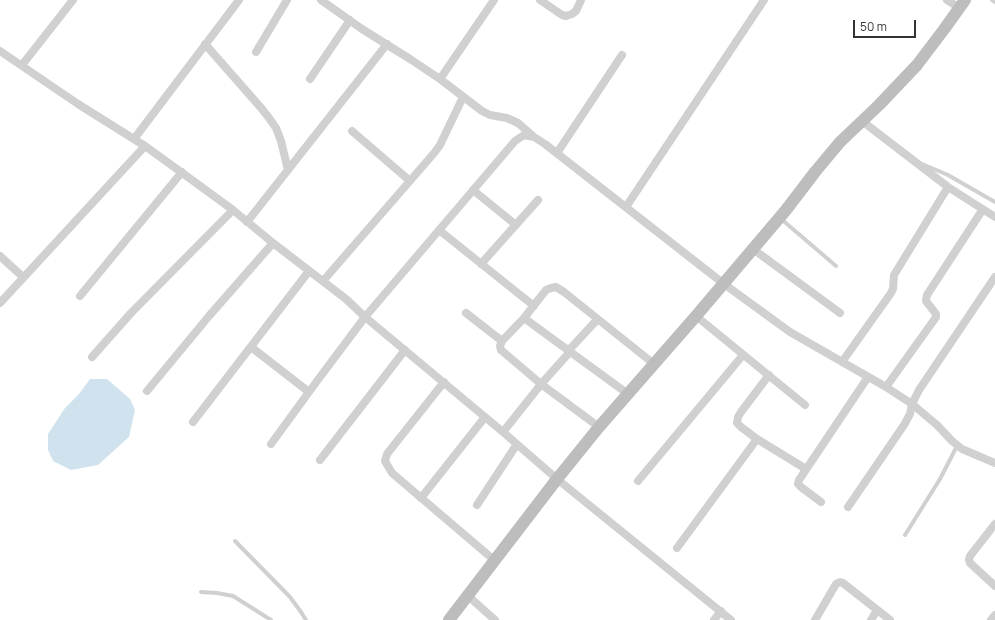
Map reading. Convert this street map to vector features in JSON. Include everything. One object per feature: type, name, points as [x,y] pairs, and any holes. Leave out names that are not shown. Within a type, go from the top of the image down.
[{"type":"street","points":[[22,65],[73,0]]},
{"type":"street","points":[[134,139],[239,0]]},
{"type":"street","points":[[256,52],[287,0]]},
{"type":"street","points":[[322,0],[440,79],[482,111],[490,115],[507,118],[518,123],[724,284],[790,332],[886,387],[912,404],[937,425],[958,446],[970,453],[995,463]]},
{"type":"street","points":[[440,79],[494,0]]},
{"type":"street","points":[[540,0],[562,15],[566,16],[576,11],[581,0]]},
{"type":"street","points":[[626,207],[764,0]]},
{"type":"street","points":[[449,620],[494,560],[599,427],[780,218],[840,142],[884,101],[917,64],[962,4],[947,0]]},
{"type":"street","points":[[310,79],[350,20]]},
{"type":"street","points":[[205,44],[276,128],[281,141],[288,170]]},
{"type":"street","points":[[247,222],[387,44]]},
{"type":"street","points":[[0,51],[78,104],[145,146],[233,210],[346,299],[557,479],[731,620]]},
{"type":"street","points":[[557,153],[622,55]]},
{"type":"street","points":[[323,281],[440,145],[463,96]]},
{"type":"street","points":[[862,121],[948,187],[995,217]]},
{"type":"street","points":[[352,131],[410,181]]},
{"type":"street","points":[[271,444],[366,317],[473,190],[515,141],[524,135],[534,137]]},
{"type":"street","points":[[0,303],[145,146]]},
{"type":"street","points":[[80,296],[182,172]]},
{"type":"street","points":[[842,362],[891,293],[894,275],[948,187]]},
{"type":"street","points":[[473,190],[516,225]]},
{"type":"street","points":[[481,264],[538,200]]},
{"type":"street","points":[[886,387],[934,320],[936,314],[926,300],[927,295],[983,209]]},
{"type":"street","points":[[92,357],[131,313],[233,210]]},
{"type":"street","points":[[439,230],[534,306]]},
{"type":"street","points":[[147,391],[209,316],[273,243]]},
{"type":"street","points":[[753,249],[840,313]]},
{"type":"street","points":[[0,256],[23,277]]},
{"type":"street","points":[[193,422],[309,271]]},
{"type":"street","points":[[848,507],[904,425],[919,390],[995,277]]},
{"type":"street","points":[[599,427],[541,384],[502,350],[500,346],[502,341],[524,318],[546,290],[556,288],[564,292],[654,364]]},
{"type":"street","points":[[466,313],[502,341]]},
{"type":"street","points":[[696,316],[805,405]]},
{"type":"street","points":[[524,318],[628,394]]},
{"type":"street","points":[[503,432],[541,384],[568,354],[569,350],[597,319]]},
{"type":"street","points":[[252,347],[309,392]]},
{"type":"street","points":[[320,460],[405,350]]},
{"type":"street","points":[[638,481],[743,355]]},
{"type":"street","points":[[769,375],[741,412],[737,423],[741,428],[756,439],[806,469]]},
{"type":"street","points":[[821,502],[799,485],[799,480],[868,377]]},
{"type":"street","points":[[444,382],[387,454],[385,461],[392,473],[494,560]]},
{"type":"street","points":[[421,498],[485,417]]},
{"type":"street","points":[[677,548],[756,439]]},
{"type":"street","points":[[477,505],[517,444]]},
{"type":"street","points":[[995,524],[970,556],[969,560],[970,563],[995,586]]},
{"type":"street","points":[[815,620],[836,584],[840,582],[890,620]]},
{"type":"street","points":[[467,595],[495,620]]},
{"type":"street","points":[[871,620],[877,610]]},
{"type":"street","points":[[714,620],[721,611]]},
{"type":"street","points":[[991,620],[995,615]]},
{"type":"lane","points":[[912,160],[938,170],[995,202]]},
{"type":"lane","points":[[780,218],[836,266]]},
{"type":"lane","points":[[905,535],[944,472],[958,446]]},
{"type":"lane","points":[[235,541],[290,597],[306,620]]},
{"type":"lane","points":[[201,592],[233,596],[271,620]]},
{"type":"water","points":[[90,379],[107,379],[130,399],[135,410],[129,437],[98,465],[71,470],[53,461],[48,450],[48,434],[65,408],[79,394]]}]
